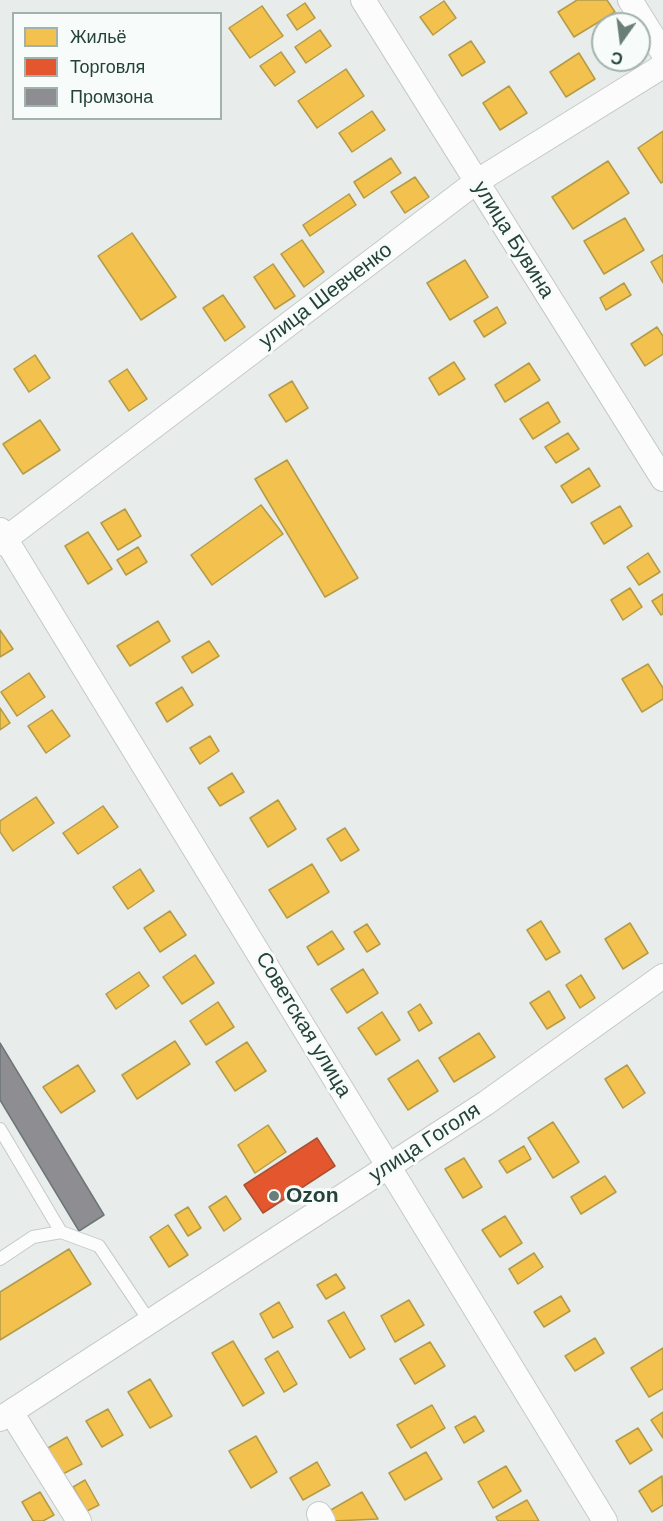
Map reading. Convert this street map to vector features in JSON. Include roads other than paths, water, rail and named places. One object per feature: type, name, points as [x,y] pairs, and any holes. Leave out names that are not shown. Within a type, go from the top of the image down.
[{"type":"street","name":"улица Бувина","points":[[363,0],[663,479]]},
{"type":"street","points":[[630,0],[663,53]]},
{"type":"street","name":"улица Шевченко","points":[[2,537],[476,182],[663,66]]},
{"type":"street","name":"Советская улица","points":[[2,537],[605,1521]]},
{"type":"street","name":"улица Гоголя","points":[[5,1415],[486,1103],[663,976]]},
{"type":"street","points":[[5,1415],[79,1521]]},
{"type":"lane","points":[[0,1129],[61,1232]]},
{"type":"lane","points":[[0,1259],[33,1238],[61,1232],[99,1246],[150,1322]]},
{"type":"place","name":"Ozon","points":[[274,1196]]}]
